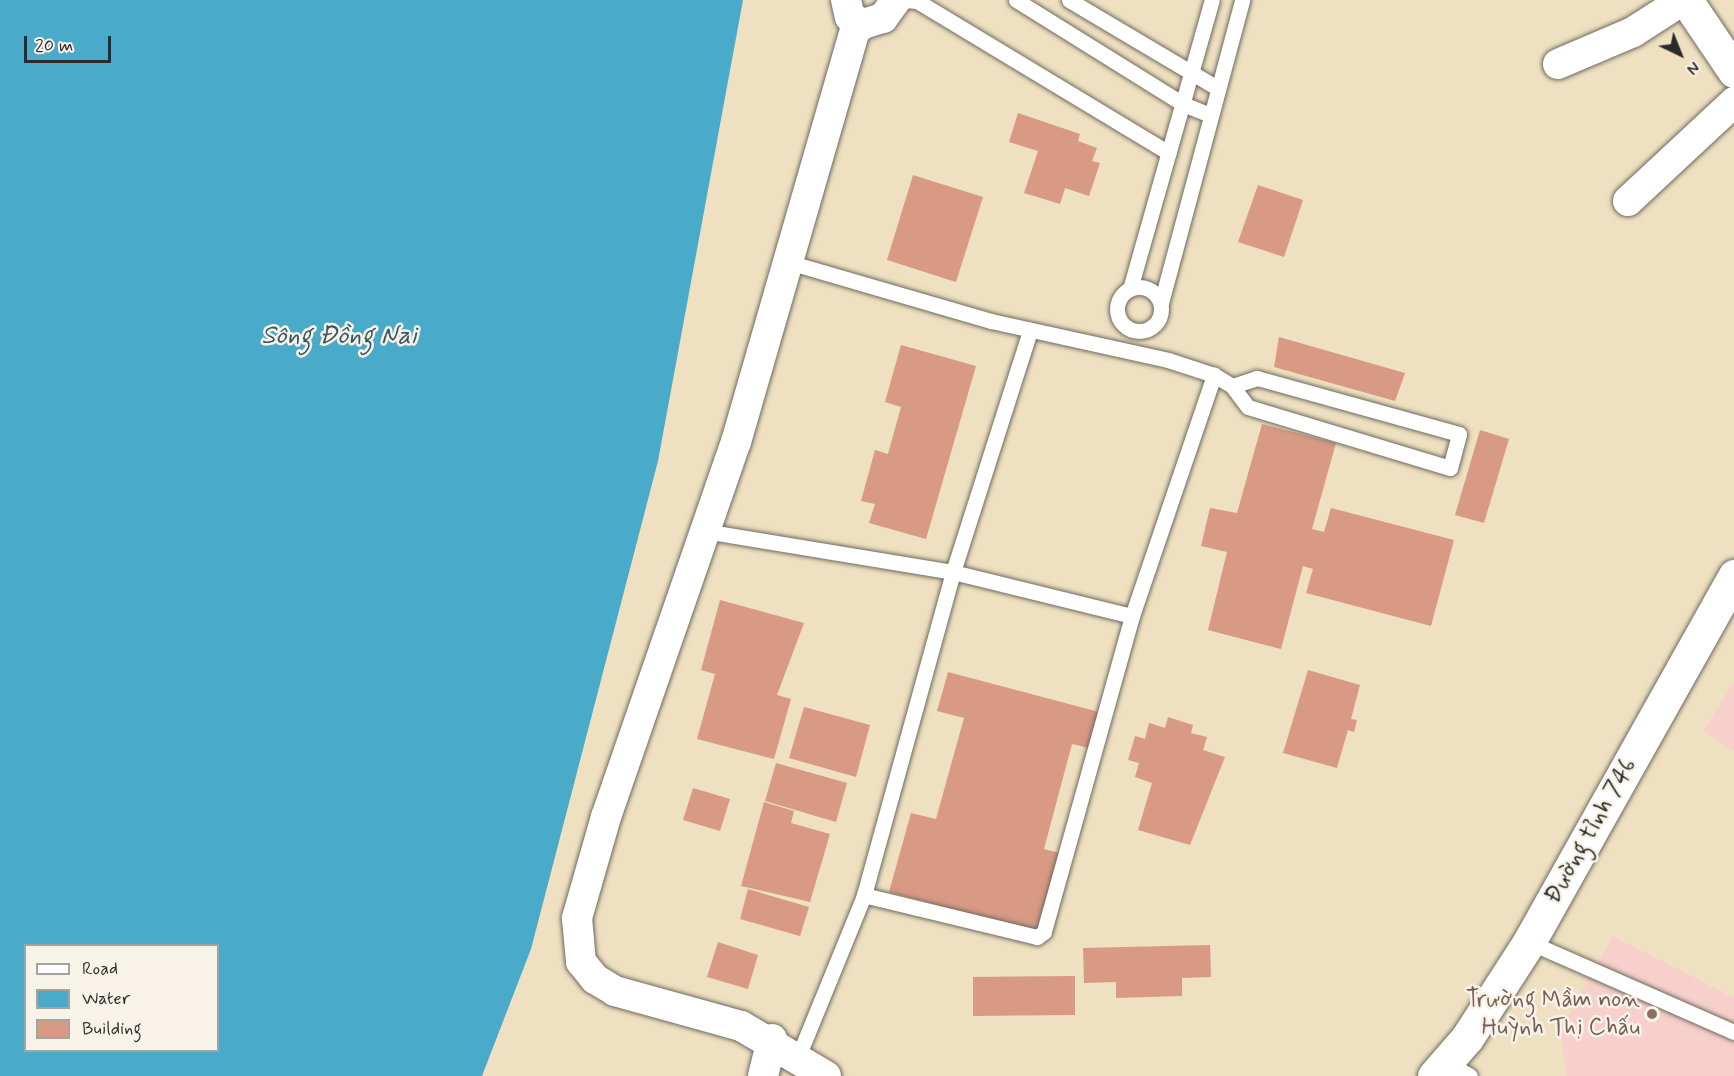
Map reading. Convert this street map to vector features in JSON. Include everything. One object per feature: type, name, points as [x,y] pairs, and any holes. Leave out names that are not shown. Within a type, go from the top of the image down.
[{"type":"main road","points":[[1684,0],[1734,71]]},
{"type":"main road","name":"Đường tỉnh 746","points":[[1450,1072],[1529,942],[1734,576]]},
{"type":"street","points":[[846,0],[850,17],[863,24]]},
{"type":"street","points":[[826,1076],[772,1040],[615,992],[581,962],[577,918],[606,817],[705,531],[788,262],[855,31],[863,24],[883,18],[896,0]]},
{"type":"street","points":[[1558,64],[1634,32],[1684,0]]},
{"type":"street","points":[[1628,201],[1734,102]]},
{"type":"street","points":[[763,1076],[772,1040]]},
{"type":"lane","points":[[904,0],[917,1],[1169,153]]},
{"type":"lane","points":[[1016,0],[1183,104],[1210,115]]},
{"type":"lane","points":[[1070,0],[1191,76],[1217,88]]},
{"type":"lane","points":[[1136,332],[1119,321],[1116,309],[1130,289],[1212,0]]},
{"type":"lane","points":[[1136,332],[1158,322],[1217,88],[1242,0]]},
{"type":"lane","points":[[788,262],[1030,330],[1133,352],[1214,375],[1232,386],[1248,407],[1450,468],[1460,434],[1257,378],[1232,386]]},
{"type":"lane","points":[[1130,289],[1148,288],[1161,303]]},
{"type":"lane","points":[[798,1057],[864,896],[953,572],[1030,330]]},
{"type":"lane","points":[[1133,352],[1136,332]]},
{"type":"lane","points":[[864,896],[1037,937],[1044,933],[1132,616],[1214,375]]},
{"type":"lane","points":[[705,531],[953,572],[1132,616]]},
{"type":"lane","points":[[1529,942],[1734,1032]]},
{"type":"shaded area","points":[[1734,682],[1734,751],[1703,731]]},
{"type":"shaded area","name":"Trường Mầm non Huỳnh Thị Chấu","points":[[1613,936],[1734,998],[1734,1076],[1567,1076],[1560,1030]]},
{"type":"water","name":"Sông Đồng Nai","points":[[0,0],[743,0],[658,461],[531,949],[482,1076],[0,1076]]},
{"type":"building","points":[[1018,113],[1080,134],[1078,141],[1097,148],[1092,161],[1100,163],[1089,196],[1065,188],[1060,204],[1024,193],[1038,151],[1009,142]]},
{"type":"building","points":[[913,175],[983,197],[956,282],[887,260]]},
{"type":"building","points":[[1258,185],[1303,200],[1284,257],[1238,242]]},
{"type":"building","points":[[1279,337],[1405,373],[1395,401],[1274,367]]},
{"type":"building","points":[[901,345],[976,366],[926,539],[869,523],[875,504],[861,501],[875,450],[888,454],[901,407],[885,402]]},
{"type":"building","points":[[1262,424],[1336,443],[1312,529],[1324,532],[1331,508],[1454,540],[1431,626],[1306,593],[1313,569],[1303,566],[1281,649],[1208,630],[1227,552],[1201,546],[1210,508],[1237,513]]},
{"type":"building","points":[[1480,430],[1509,439],[1484,523],[1455,515]]},
{"type":"building","points":[[720,600],[804,623],[777,695],[791,699],[774,759],[697,739],[715,674],[701,670]]},
{"type":"building","points":[[1308,670],[1360,685],[1351,719],[1357,720],[1354,732],[1348,730],[1337,768],[1283,753]]},
{"type":"building","points":[[948,672],[1099,712],[1089,748],[1072,744],[1044,849],[1059,853],[1038,932],[889,892],[911,813],[936,819],[964,718],[937,711]]},
{"type":"building","points":[[804,707],[870,725],[856,777],[789,758]]},
{"type":"building","points":[[1168,717],[1193,725],[1191,733],[1207,737],[1203,750],[1225,757],[1190,845],[1138,830],[1152,783],[1135,777],[1139,763],[1128,760],[1135,736],[1145,739],[1149,723],[1165,728]]},
{"type":"building","points":[[776,763],[847,783],[836,822],[765,801]]},
{"type":"building","points":[[693,788],[730,799],[720,831],[683,820]]},
{"type":"building","points":[[764,802],[794,811],[791,823],[830,834],[810,902],[741,886]]},
{"type":"building","points":[[748,889],[809,907],[800,936],[740,919]]},
{"type":"building","points":[[718,942],[758,955],[748,989],[707,977]]},
{"type":"building","points":[[1210,945],[1211,977],[1182,978],[1182,996],[1116,998],[1116,982],[1084,983],[1083,948]]},
{"type":"building","points":[[1075,976],[1075,1015],[973,1016],[973,977]]},
{"type":"place","name":"Trường Mầm non Huỳnh Thị Chấu","points":[[1652,1014]]}]
